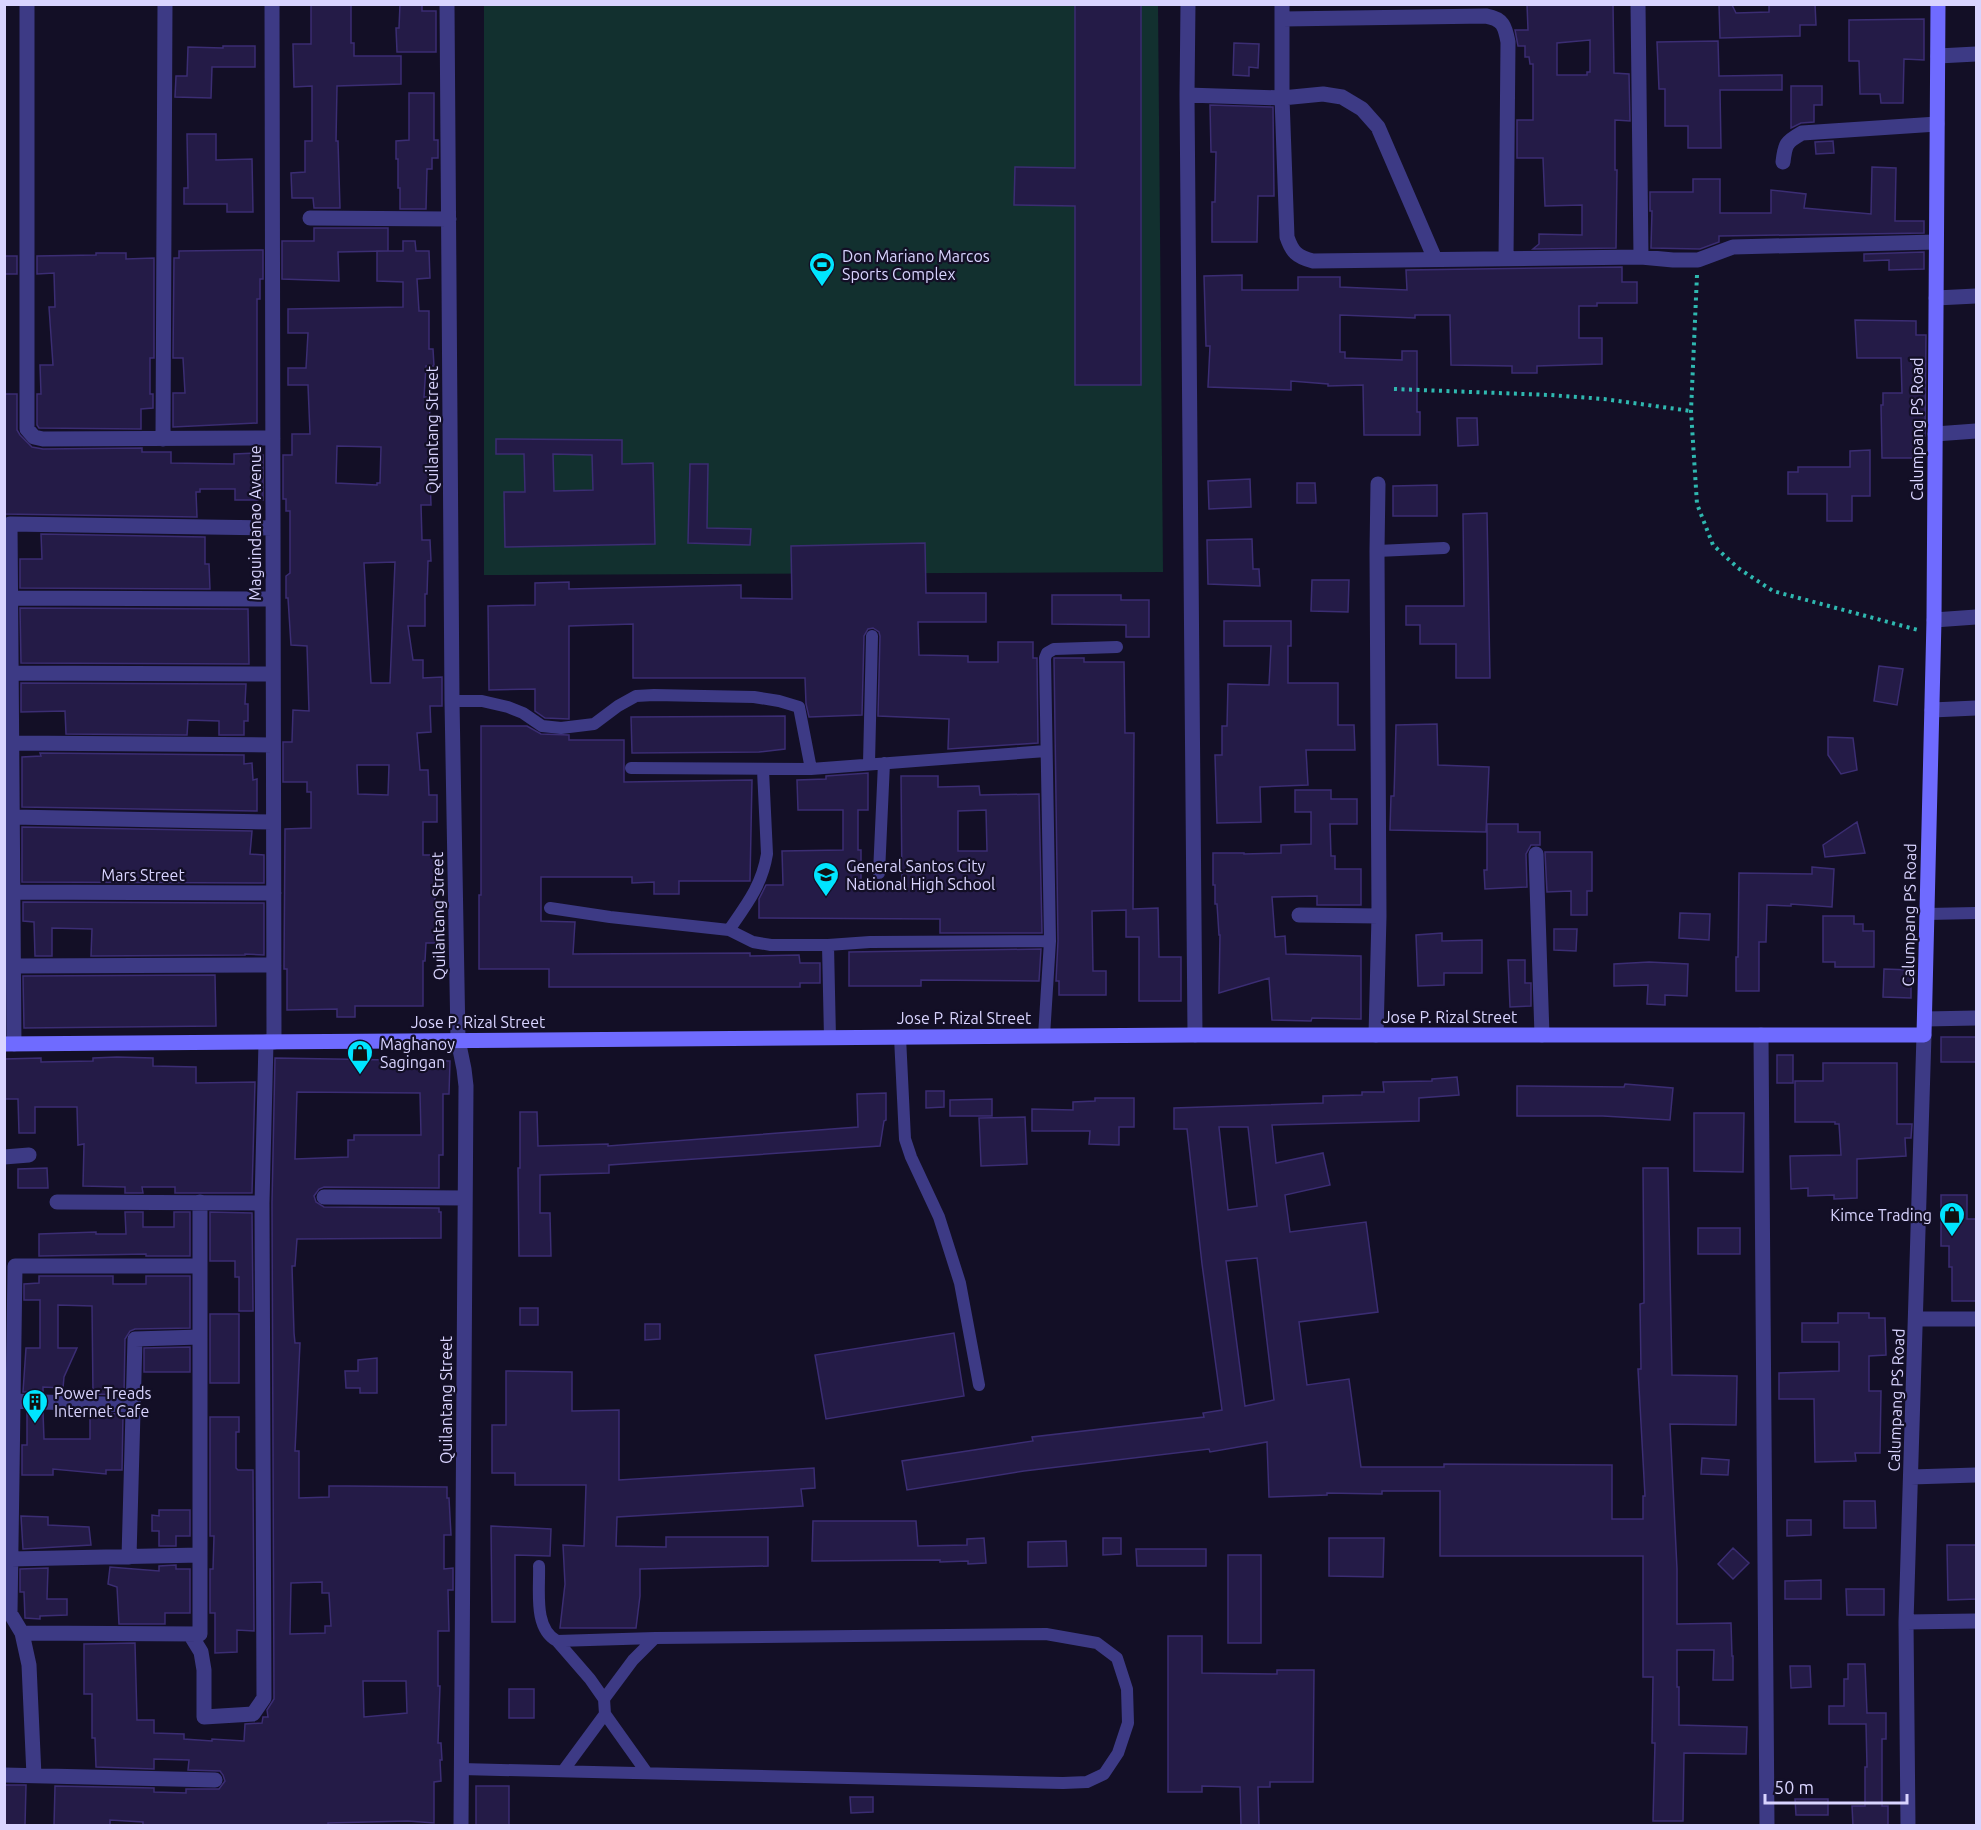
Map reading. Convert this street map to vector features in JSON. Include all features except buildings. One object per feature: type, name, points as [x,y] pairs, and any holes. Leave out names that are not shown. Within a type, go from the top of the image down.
[{"type":"street","points":[[27,4],[27,429],[34,437],[43,439],[273,438]]},
{"type":"street","points":[[163,439],[165,4]]},
{"type":"street","name":"Maguindanao Avenue","points":[[190,1634],[201,1652],[204,1670],[204,1716],[253,1714],[264,1698],[262,1203],[273,965],[272,4]]},
{"type":"street","name":"Quilantang Street","points":[[447,4],[452,701],[458,1040],[466,1086],[461,1826]]},
{"type":"street","points":[[1188,4],[1195,1035]]},
{"type":"street","points":[[1638,4],[1641,257]]},
{"type":"street","name":"Calumpang PS Road","points":[[1908,1826],[1906,1622],[1934,627],[1938,4]]},
{"type":"street","points":[[1506,258],[1508,42],[1503,24],[1496,18],[1486,16],[1283,12],[1282,98],[1287,237],[1297,256],[1313,261],[1641,257],[1698,260],[1733,247],[1936,242]]},
{"type":"street","points":[[1938,56],[1977,54]]},
{"type":"street","points":[[1187,95],[1282,98],[1323,94],[1342,97],[1362,109],[1378,127],[1435,259]]},
{"type":"street","points":[[1782,162],[1785,146],[1792,138],[1802,133],[1937,124]]},
{"type":"street","points":[[310,218],[449,219]]},
{"type":"street","points":[[1936,298],[1977,296]]},
{"type":"street","points":[[1935,434],[1977,431]]},
{"type":"street","points":[[1376,1035],[1379,916],[1378,484]]},
{"type":"street","points":[[10,1044],[14,966],[10,524],[273,528]]},
{"type":"street","points":[[11,598],[273,598]]},
{"type":"street","points":[[1934,627],[1977,617]]},
{"type":"street","points":[[12,673],[273,674]]},
{"type":"street","points":[[1932,710],[1977,708]]},
{"type":"street","points":[[12,743],[273,745]]},
{"type":"street","points":[[13,817],[273,822]]},
{"type":"street","points":[[1536,854],[1542,1035]]},
{"type":"street","name":"Mars Street","points":[[13,892],[273,893]]},
{"type":"street","points":[[1299,915],[1379,916]]},
{"type":"street","points":[[14,966],[273,965]]},
{"type":"street","points":[[1924,1018],[1977,1018]]},
{"type":"street","name":"Jose P. Rizal Street","points":[[10,1044],[1195,1035],[1924,1035]]},
{"type":"street","points":[[1761,1035],[1767,1826]]},
{"type":"street","points":[[4,1157],[29,1155]]},
{"type":"street","points":[[324,1197],[465,1198]]},
{"type":"street","points":[[57,1202],[262,1203]]},
{"type":"street","points":[[22,1633],[200,1634],[200,1202]]},
{"type":"street","points":[[34,1776],[29,1665],[22,1633],[7,1613],[11,1559],[8,1527],[13,1401],[9,1382],[15,1266],[200,1266]]},
{"type":"street","points":[[1916,1319],[1977,1319]]},
{"type":"street","points":[[129,1557],[135,1339],[200,1337]]},
{"type":"street","points":[[13,1401],[133,1405]]},
{"type":"street","points":[[1911,1477],[1977,1475]]},
{"type":"street","points":[[11,1559],[200,1555]]},
{"type":"street","points":[[1906,1622],[1977,1621]]},
{"type":"street","points":[[4,1775],[215,1780]]},
{"type":"lane","points":[[1377,551],[1444,548]]},
{"type":"lane","points":[[869,763],[872,636]]},
{"type":"lane","points":[[1044,1036],[1050,941],[1045,658],[1047,653],[1054,649],[1117,647]]},
{"type":"lane","points":[[452,701],[482,700],[523,713],[542,726],[561,728],[594,724],[636,696],[654,694],[779,700],[799,706],[812,769]]},
{"type":"lane","points":[[631,768],[812,769],[1046,751]]},
{"type":"lane","points":[[879,873],[884,763]]},
{"type":"lane","points":[[729,930],[756,891],[765,866],[767,854],[763,770]]},
{"type":"lane","points":[[550,908],[729,930],[753,942],[771,945],[1050,941]]},
{"type":"lane","points":[[1927,914],[1977,913]]},
{"type":"lane","points":[[828,945],[830,1038]]},
{"type":"lane","points":[[900,1037],[905,1139],[939,1217],[960,1283],[979,1385]]},
{"type":"lane","points":[[539,1566],[541,1620],[545,1631],[590,1678],[604,1699],[605,1714],[647,1773]]},
{"type":"lane","points":[[462,1769],[1087,1782],[1104,1774],[1118,1753],[1128,1723],[1127,1689],[1117,1658],[1097,1643],[1046,1634],[557,1641]]},
{"type":"lane","points":[[604,1699],[620,1676],[655,1638]]},
{"type":"lane","points":[[563,1771],[605,1714]]},
{"type":"path","points":[[1698,260],[1691,411],[1697,504],[1713,545],[1738,568],[1773,591],[1934,627]]},
{"type":"path","points":[[1395,389],[1572,396],[1691,411]]},
{"type":"green space","name":"Don Mariano Marcos Sports Complex","points":[[484,5],[1158,5],[1163,572],[484,575]]},
{"type":"place","name":"Don Mariano Marcos Sports Complex","points":[[822,288]]},
{"type":"place","name":"General Santos City National High School","points":[[826,898]]},
{"type":"place","name":"Maghanoy Sagingan","points":[[360,1076]]},
{"type":"place","name":"Kimce Trading","points":[[1952,1238]]},
{"type":"place","name":"Power Treads Internet Cafe","points":[[35,1425]]}]
